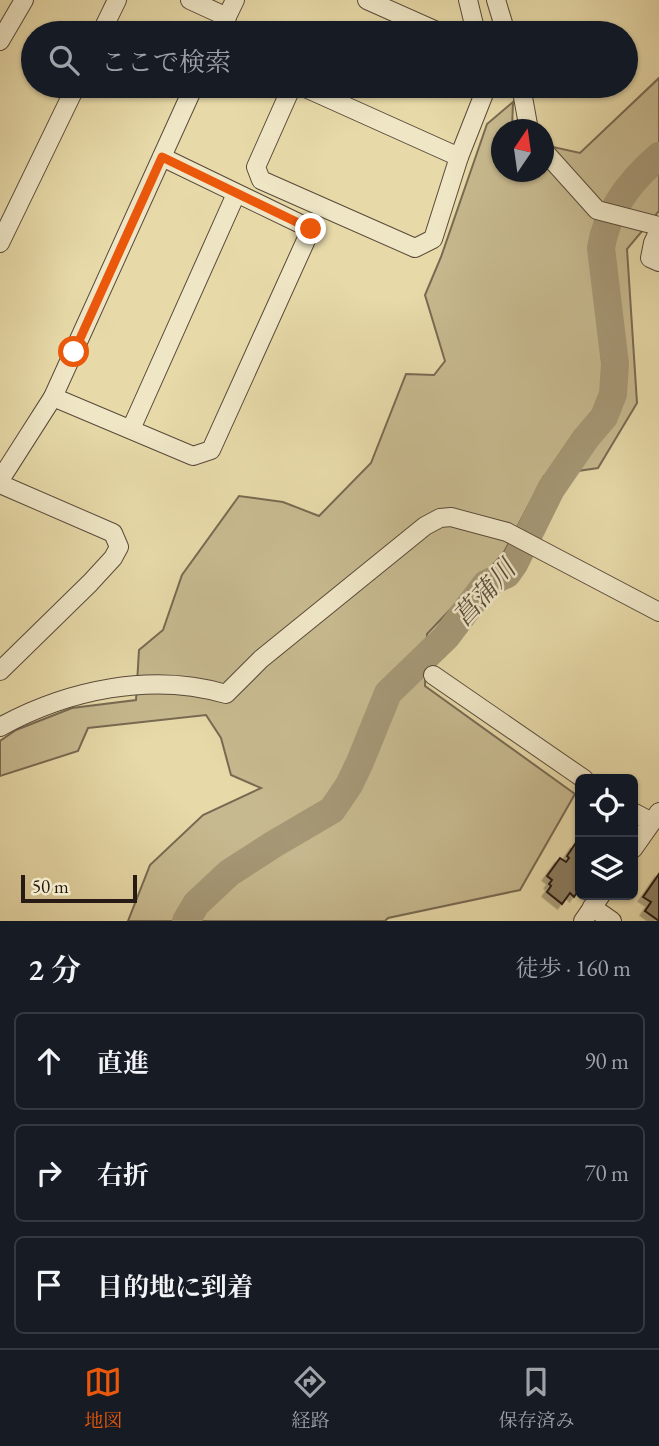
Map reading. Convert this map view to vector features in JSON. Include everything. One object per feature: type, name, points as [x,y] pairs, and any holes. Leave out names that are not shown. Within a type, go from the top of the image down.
[{"type":"street","points":[[0,41],[24,0]]},
{"type":"street","points":[[107,21],[117,0]]},
{"type":"street","points":[[190,0],[218,21]]},
{"type":"street","points":[[225,21],[235,0]]},
{"type":"street","points":[[368,0],[414,21]]},
{"type":"street","points":[[468,0],[473,21]]},
{"type":"street","points":[[496,0],[502,21]]},
{"type":"street","points":[[0,243],[70,98]]},
{"type":"street","points":[[0,671],[90,583],[113,558],[119,547],[113,533],[0,482],[53,397],[189,98]]},
{"type":"street","points":[[287,98],[256,166],[261,180],[415,248],[433,239],[459,157],[482,98]]},
{"type":"street","points":[[328,98],[459,157]]},
{"type":"street","points":[[523,98],[527,119]]},
{"type":"street","points":[[53,397],[193,457],[211,450],[251,365],[311,229],[162,157]]},
{"type":"street","points":[[554,162],[597,210],[659,228],[650,258],[659,262]]},
{"type":"street","points":[[131,429],[236,194]]},
{"type":"street","points":[[0,727],[18,717],[70,697],[123,687],[172,684],[202,687],[226,694],[261,659],[425,526],[440,518],[451,517],[507,532],[659,612]]},
{"type":"street","points":[[433,675],[577,774]]},
{"type":"street","points":[[638,842],[655,817]]},
{"type":"street","points":[[592,907],[612,921]]},
{"type":"shaded area","points":[[659,78],[659,211],[627,249],[637,403],[598,468],[544,476],[503,554],[427,634],[425,686],[575,794],[520,890],[388,918],[385,921],[128,921],[150,865],[203,815],[261,788],[231,775],[221,738],[206,715],[88,728],[78,751],[0,776],[0,741],[16,730],[72,708],[136,700],[139,650],[163,630],[182,575],[239,496],[283,502],[319,516],[371,463],[406,374],[434,375],[445,361],[425,295],[487,124],[491,121],[491,182],[554,182],[554,147],[580,153]]},
{"type":"shaded area","points":[[513,102],[512,119],[493,119]]},
{"type":"building","points":[[575,844],[575,896],[570,893],[562,904],[547,892],[552,880],[547,876],[560,858],[566,862],[569,858],[567,856]]},
{"type":"building","points":[[659,874],[659,921],[645,911],[651,902],[643,897]]},
{"type":"waterway","name":"菖蒲川","points":[[186,921],[196,904],[229,873],[332,810],[349,785],[388,693],[446,637],[486,584],[507,574],[514,564],[551,489],[604,417],[613,394],[615,364],[601,248],[609,221],[621,197],[659,156]]},
{"type":"route","points":[[74,352],[162,157],[311,229]]}]
